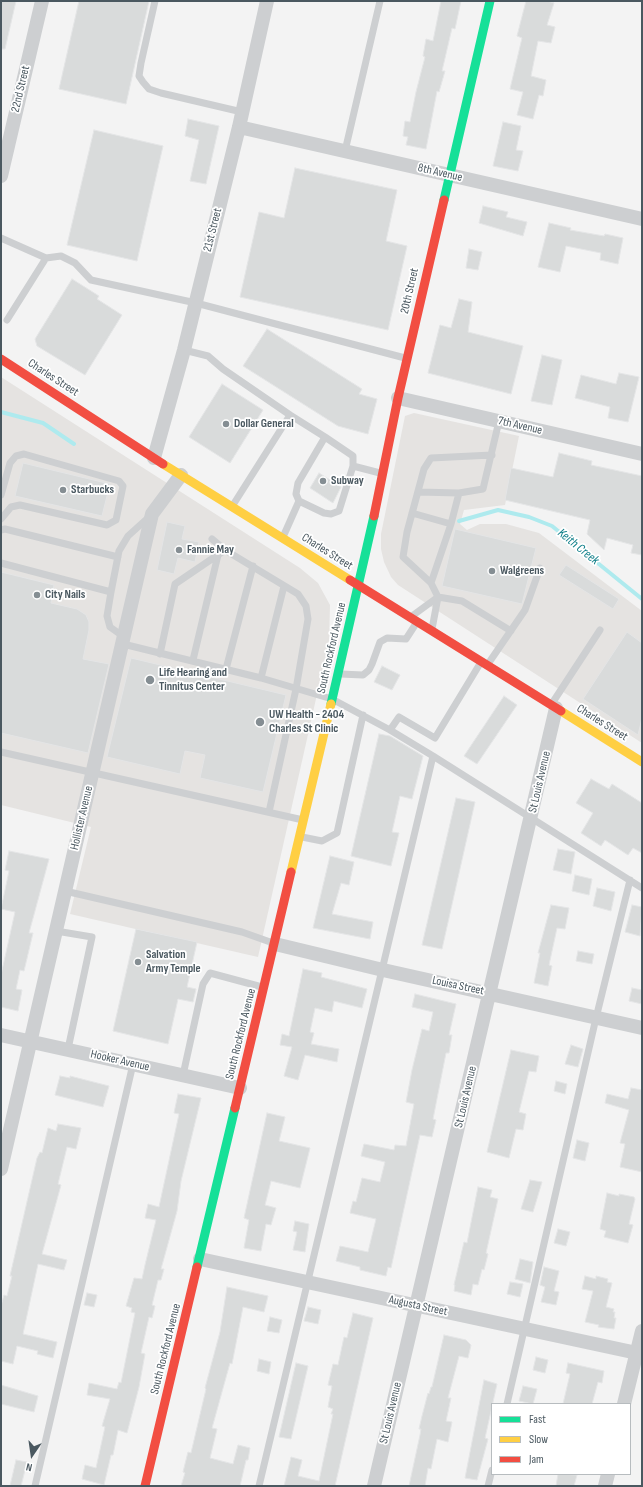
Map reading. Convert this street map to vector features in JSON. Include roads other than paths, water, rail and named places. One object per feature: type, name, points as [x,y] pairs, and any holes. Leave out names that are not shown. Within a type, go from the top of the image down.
[{"type":"street","name":"22nd Street","points":[[1,176],[42,1]]},
{"type":"street","name":"21st Street","points":[[154,458],[196,303],[239,127],[267,1]]},
{"type":"street","name":"20th Street","points":[[359,587],[398,398],[490,1]]},
{"type":"street","name":"8th Avenue","points":[[239,127],[642,219]]},
{"type":"street","name":"Charles Street","points":[[1,359],[154,458],[359,587],[642,762]]},
{"type":"street","name":"7th Avenue","points":[[398,398],[642,454]]},
{"type":"street","name":"Hollister Avenue","points":[[1,1169],[152,514],[181,475]]},
{"type":"street","name":"South Rockford Avenue","points":[[145,1486],[359,587]]},
{"type":"street","name":"St Louis Avenue","points":[[374,1486],[491,993],[531,817],[554,707]]},
{"type":"street","name":"Louisa Street","points":[[275,944],[383,970],[642,1028]]},
{"type":"street","name":"Hooker Avenue","points":[[1,1034],[240,1088]]},
{"type":"street","name":"Augusta Street","points":[[200,1259],[636,1353]]},
{"type":"street","points":[[624,1403],[642,1330]]},
{"type":"street","points":[[605,1486],[608,1475]]},
{"type":"lane","points":[[155,1],[139,76],[143,82],[149,89],[162,93],[242,112]]},
{"type":"lane","points":[[345,152],[380,1]]},
{"type":"lane","points":[[1,238],[46,258],[61,256],[75,263],[91,280],[196,303],[407,358]]},
{"type":"lane","points":[[7,320],[46,258]]},
{"type":"lane","points":[[184,350],[208,356],[223,369],[290,415],[325,437],[353,456],[353,466],[339,510],[331,514],[324,513],[299,501],[296,494],[298,483],[325,437]]},
{"type":"lane","points":[[232,506],[290,415]]},
{"type":"lane","points":[[419,492],[459,493],[483,490],[500,421]]},
{"type":"lane","points":[[1,496],[10,462],[16,456],[24,454],[119,481],[123,486],[116,520],[107,525],[20,505],[11,508],[1,520]]},
{"type":"lane","points":[[432,631],[438,596],[431,583],[402,557],[424,469],[431,458],[492,455]]},
{"type":"lane","points":[[353,466],[382,473]]},
{"type":"lane","points":[[431,583],[451,524],[459,493]]},
{"type":"lane","points":[[282,538],[299,501]]},
{"type":"lane","points":[[412,513],[451,524]]},
{"type":"lane","points":[[152,514],[128,536],[119,551],[107,616],[110,627],[123,640],[160,654],[193,660],[332,699],[390,730],[433,756],[642,888]]},
{"type":"lane","points":[[1,515],[1,520]]},
{"type":"lane","points":[[1,530],[5,529],[118,557]]},
{"type":"lane","points":[[212,540],[225,550],[298,594],[306,606],[308,619],[296,688],[269,812]]},
{"type":"lane","points":[[160,654],[175,584],[225,550]]},
{"type":"lane","points":[[193,660],[218,555]]},
{"type":"lane","points":[[1,563],[111,592]]},
{"type":"lane","points":[[226,669],[253,566]]},
{"type":"lane","points":[[390,730],[399,717],[436,738],[484,664],[511,631],[524,610],[540,568]]},
{"type":"lane","points":[[261,678],[284,586]]},
{"type":"lane","points":[[438,596],[462,602],[511,631]]},
{"type":"lane","points":[[338,674],[363,675],[369,670],[380,642],[387,638],[406,640],[414,620],[438,596]]},
{"type":"lane","points":[[554,707],[600,630]]},
{"type":"lane","points":[[300,836],[322,841],[336,833],[363,715]]},
{"type":"lane","points":[[1,752],[303,820]]},
{"type":"lane","points":[[259,1486],[433,756]]},
{"type":"lane","points":[[507,1403],[596,1018],[630,880]]},
{"type":"lane","points":[[65,891],[242,932],[275,944]]},
{"type":"lane","points":[[56,931],[92,937],[68,1049]]},
{"type":"lane","points":[[183,1075],[203,984],[210,973],[264,987]]},
{"type":"lane","points":[[35,1486],[133,1064]]},
{"type":"lane","points":[[488,1486],[491,1474]]},
{"type":"waterway","name":"Keith Creek","points":[[1,412],[43,423],[74,444]]},
{"type":"waterway","name":"Keith Creek","points":[[459,521],[498,510],[529,517],[552,526],[642,599]]},
{"type":"place","name":"Dollar General","points":[[226,424]]},
{"type":"place","name":"Subway","points":[[323,481]]},
{"type":"place","name":"Starbucks","points":[[63,490]]},
{"type":"place","name":"Fannie May","points":[[179,550]]},
{"type":"place","name":"Walgreens","points":[[492,571]]},
{"type":"place","name":"City Nails","points":[[37,595]]},
{"type":"place","name":"Life Hearing and Tinnitus Center","points":[[150,680]]},
{"type":"place","name":"UW Health - 2404 Charles St Clinic","points":[[260,722]]},
{"type":"place","name":"Salvation Army Temple","points":[[138,962]]}]
